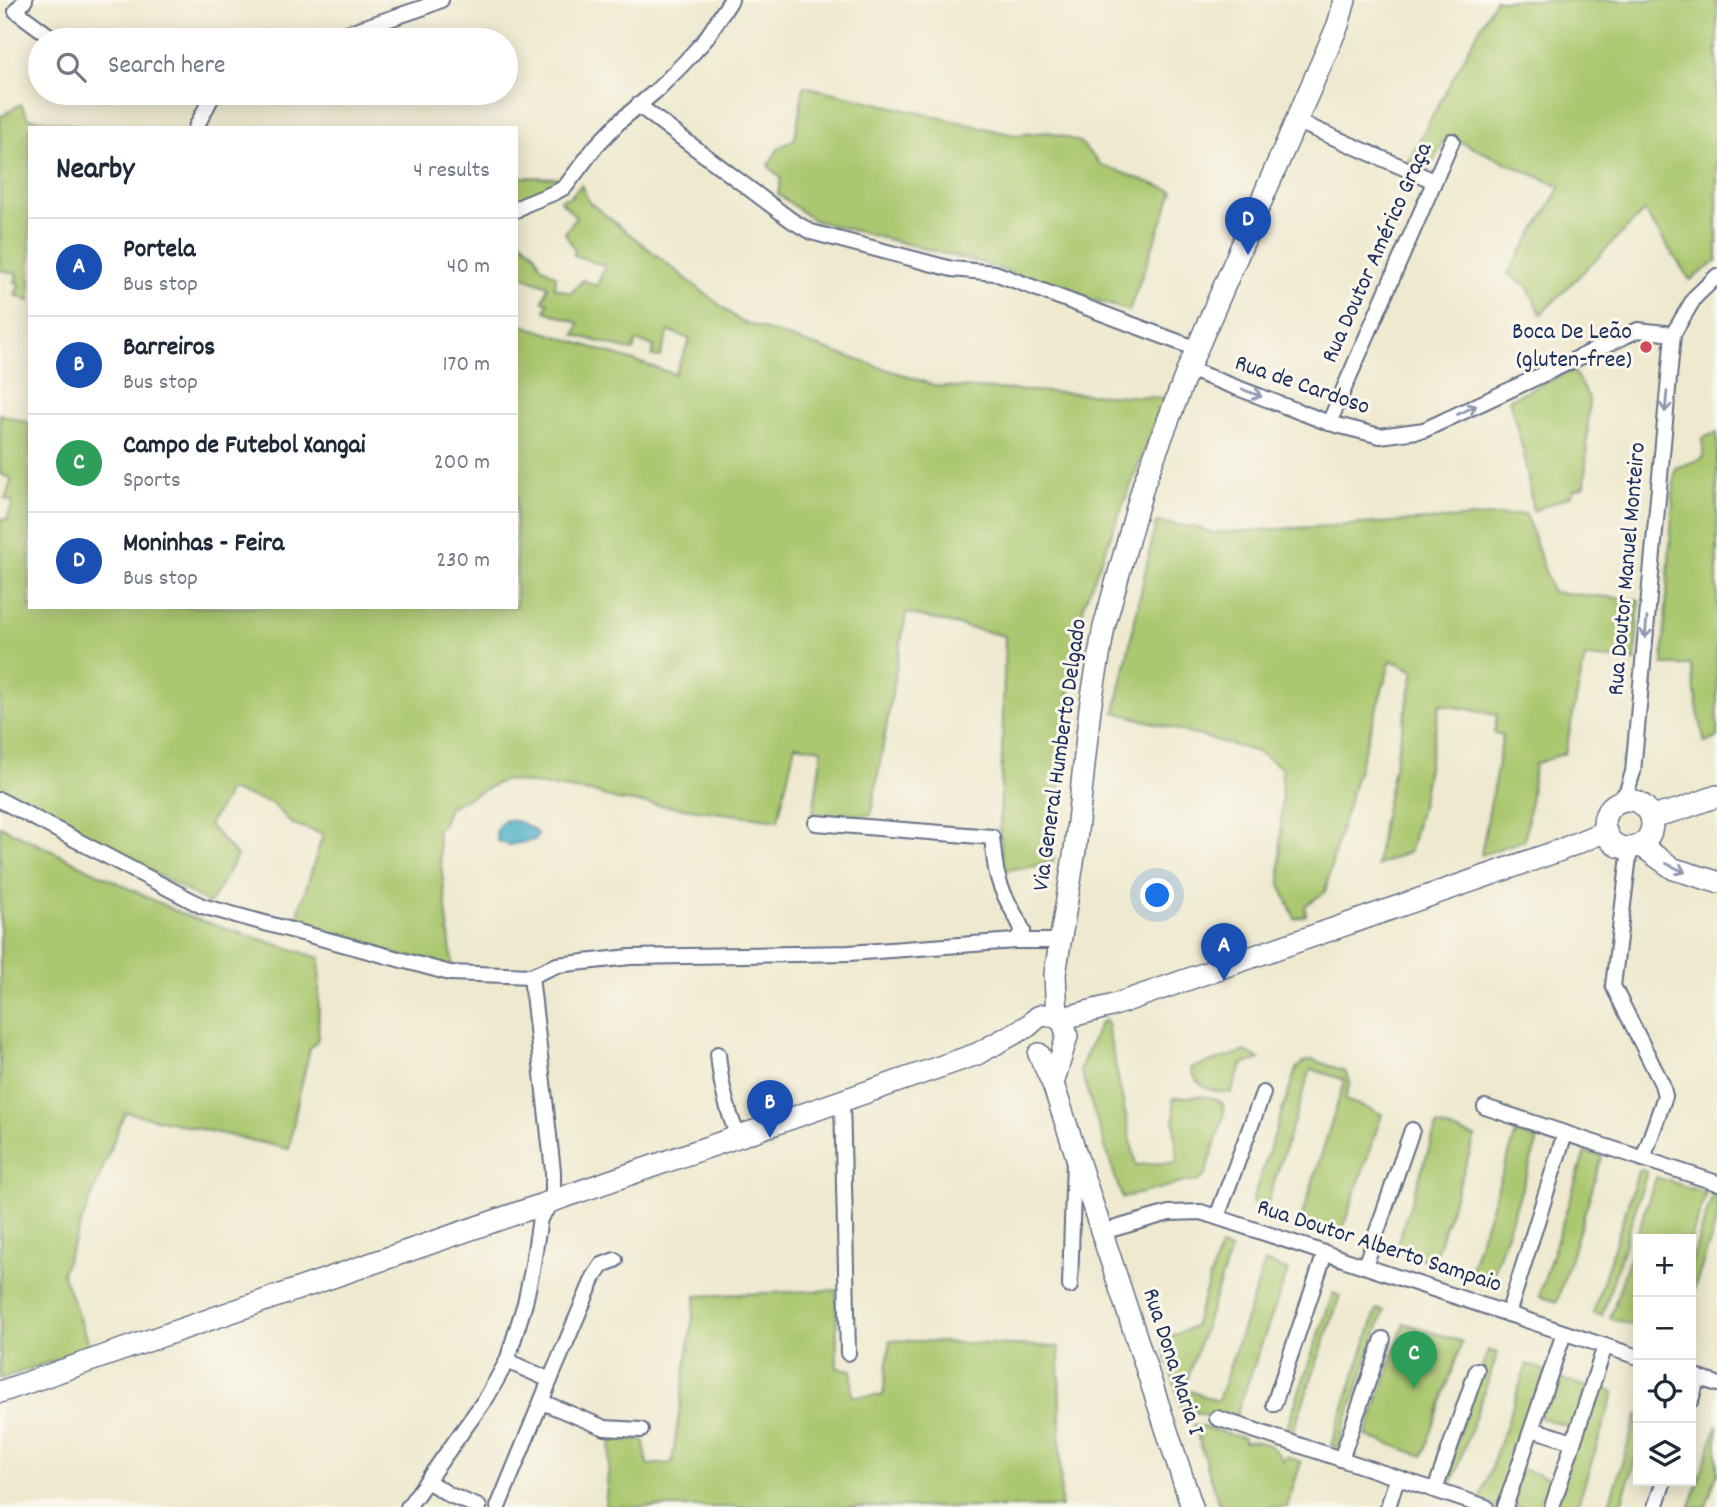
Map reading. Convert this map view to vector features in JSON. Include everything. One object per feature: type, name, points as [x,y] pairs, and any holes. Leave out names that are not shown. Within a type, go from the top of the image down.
[{"type":"main road","name":"Via General Humberto Delgado","points":[[1054,1084],[1052,1027],[1055,974],[1075,850],[1090,708],[1104,627],[1144,483],[1188,369],[1338,24],[1345,0]]},
{"type":"main road","points":[[1651,817],[1717,796]]},
{"type":"main road","points":[[1622,801],[1637,802],[1648,810],[1651,817],[1651,833],[1646,840],[1635,846],[1622,847],[1609,838],[1606,831],[1606,816],[1610,809],[1622,801]]},
{"type":"main road","points":[[0,1392],[1558,851],[1606,831]]},
{"type":"main road","points":[[1635,846],[1674,869],[1717,882]]},
{"type":"main road","points":[[1055,974],[1075,998],[1099,1010]]},
{"type":"main road","points":[[988,1049],[1052,1055],[1052,1027]]},
{"type":"main road","name":"Rua Dona Maria I","points":[[1052,1027],[1026,1037],[1054,1084],[1192,1507]]},
{"type":"street","points":[[25,0],[16,11],[39,28]]},
{"type":"street","points":[[362,28],[441,0]]},
{"type":"street","points":[[518,209],[565,187],[596,146],[657,90],[705,40],[731,0]]},
{"type":"street","points":[[197,126],[208,105]]},
{"type":"street","points":[[638,105],[791,220],[811,232],[953,269],[995,274],[1197,349]]},
{"type":"street","points":[[1296,121],[1434,181]]},
{"type":"street","name":"Rua Doutor Américo Graça","points":[[1329,423],[1452,141]]},
{"type":"street","points":[[1673,334],[1695,297],[1717,276]]},
{"type":"street","name":"Rua de Cardoso","points":[[1188,369],[1329,423],[1380,436],[1424,430],[1638,330],[1673,334]]},
{"type":"street","name":"Rua Doutor Manuel Monteiro","points":[[1617,803],[1627,791],[1633,772],[1673,334]]},
{"type":"street","points":[[0,800],[202,906],[450,973],[531,976],[557,965],[630,957],[849,953],[1015,941],[1060,941]]},
{"type":"street","points":[[816,823],[992,836],[998,879],[1023,931],[1015,941]]},
{"type":"street","points":[[1635,846],[1613,986],[1662,1084],[1665,1096],[1643,1159]]},
{"type":"street","points":[[408,1507],[487,1397],[507,1361],[525,1303],[540,1218],[553,1200],[553,1171],[531,976]]},
{"type":"street","points":[[719,1054],[721,1084],[737,1136]]},
{"type":"street","points":[[1217,1217],[1263,1093]]},
{"type":"street","points":[[842,1100],[848,1353]]},
{"type":"street","points":[[1485,1107],[1717,1183]]},
{"type":"street","points":[[1365,1266],[1412,1130]]},
{"type":"street","points":[[1508,1314],[1565,1133]]},
{"type":"street","points":[[1070,1286],[1074,1147]]},
{"type":"street","name":"Rua Doutor Alberto Sampaio","points":[[1102,1232],[1169,1213],[1201,1212],[1633,1355]]},
{"type":"street","points":[[1274,1404],[1325,1253]]},
{"type":"street","points":[[498,1507],[594,1278],[602,1265],[615,1260]]},
{"type":"street","points":[[1505,1507],[1564,1333]]},
{"type":"street","points":[[1341,1459],[1383,1339]]},
{"type":"street","points":[[1552,1507],[1605,1346]]},
{"type":"street","points":[[507,1361],[550,1380]]},
{"type":"street","points":[[1435,1490],[1477,1370]]},
{"type":"street","points":[[1696,1377],[1717,1384]]},
{"type":"street","points":[[542,1402],[605,1428],[641,1430]]},
{"type":"street","points":[[1217,1418],[1486,1507]]},
{"type":"street","points":[[1532,1429],[1573,1442]]},
{"type":"street","points":[[1388,1507],[1397,1478]]},
{"type":"street","points":[[427,1482],[479,1507]]},
{"type":"street","points":[[1655,1507],[1662,1486]]},
{"type":"green space","points":[[1495,0],[1717,0],[1717,261],[1690,280],[1644,211],[1541,314],[1527,286],[1508,274],[1561,187],[1447,136],[1429,171],[1408,161]]},
{"type":"green space","points":[[804,86],[1014,135],[1049,132],[1080,142],[1101,165],[1173,191],[1129,311],[981,263],[813,220],[778,194],[781,178],[768,166],[778,149],[795,138]]},
{"type":"green space","points":[[21,104],[28,118],[82,126],[28,126],[28,301],[15,295],[20,284],[15,282],[17,274],[0,270],[0,117]]},
{"type":"green space","points":[[518,177],[566,178],[518,203]]},
{"type":"green space","points":[[581,185],[589,202],[740,321],[937,386],[1165,398],[1084,604],[1071,676],[1053,862],[1003,870],[1000,830],[1005,636],[906,613],[871,815],[813,814],[822,749],[795,745],[778,820],[617,800],[597,793],[504,780],[449,807],[442,826],[437,829],[453,969],[294,927],[323,834],[292,824],[272,803],[228,790],[209,825],[237,856],[210,904],[142,866],[0,794],[0,519],[7,520],[13,502],[5,499],[12,479],[0,474],[0,414],[28,422],[28,609],[518,609],[518,324],[675,374],[690,339],[669,331],[660,357],[652,356],[654,346],[636,341],[633,351],[575,335],[579,323],[545,311],[548,303],[543,301],[548,286],[518,275],[518,238],[535,253],[541,266],[556,276],[555,288],[571,293],[583,280],[597,286],[605,266],[574,255],[575,250],[565,233],[576,217],[560,200],[570,197]]},
{"type":"green space","points":[[1573,370],[1589,398],[1585,486],[1573,490],[1572,495],[1533,511],[1524,454],[1509,399]]},
{"type":"green space","points":[[1717,433],[1717,738],[1705,743],[1691,665],[1663,665],[1664,639],[1675,468],[1704,458],[1702,438]]},
{"type":"green space","points":[[1526,514],[1552,592],[1639,600],[1635,661],[1585,657],[1565,753],[1535,764],[1525,840],[1481,855],[1503,735],[1494,733],[1497,715],[1440,704],[1410,851],[1377,866],[1382,826],[1414,671],[1391,660],[1339,835],[1325,892],[1305,906],[1306,915],[1295,919],[1280,884],[1282,768],[1257,752],[1115,712],[1156,522],[1214,533]]},
{"type":"green space","points":[[0,826],[184,915],[320,958],[318,1039],[310,1049],[289,1149],[125,1112],[62,1272],[90,1348],[0,1379]]},
{"type":"green space","points":[[1106,1020],[1136,1165],[1177,1162],[1173,1098],[1206,1097],[1223,1104],[1224,1115],[1205,1176],[1197,1182],[1185,1182],[1122,1198],[1080,1069],[1100,1023]]},
{"type":"green space","points":[[1246,1051],[1260,1059],[1242,1065],[1231,1093],[1206,1088],[1193,1075],[1191,1068]]},
{"type":"green space","points":[[1313,1060],[1345,1071],[1350,1082],[1345,1100],[1382,1114],[1341,1234],[1301,1219],[1345,1080],[1311,1069],[1266,1207],[1252,1202],[1296,1069],[1304,1062]]},
{"type":"green space","points":[[1437,1125],[1475,1137],[1433,1262],[1395,1250]]},
{"type":"green space","points":[[1516,1133],[1538,1140],[1491,1281],[1469,1274]]},
{"type":"green space","points":[[1585,1152],[1602,1157],[1557,1302],[1539,1296]]},
{"type":"green space","points":[[1639,1169],[1647,1172],[1602,1316],[1593,1313]]},
{"type":"green space","points":[[1656,1177],[1706,1193],[1693,1234],[1637,1234]]},
{"type":"green space","points":[[1713,1194],[1717,1195],[1717,1220],[1696,1284],[1696,1247]]},
{"type":"green space","points":[[1220,1247],[1231,1250],[1184,1389],[1218,1401],[1265,1262],[1288,1270],[1233,1424],[1182,1408],[1161,1340],[1194,1327]]},
{"type":"green space","points":[[1633,1248],[1633,1325],[1610,1318]]},
{"type":"green space","points":[[836,1290],[837,1368],[852,1370],[852,1396],[883,1396],[890,1340],[1059,1347],[1061,1507],[605,1507],[611,1440],[644,1440],[647,1465],[672,1463],[696,1296]]},
{"type":"green space","points":[[1333,1293],[1340,1296],[1293,1432],[1286,1430]]},
{"type":"green space","points":[[1377,1309],[1384,1311],[1337,1448],[1331,1445]]},
{"type":"green space","points":[[1404,1323],[1462,1342],[1423,1456],[1366,1436]]},
{"type":"green space","points":[[1488,1350],[1498,1353],[1449,1491],[1440,1488]]},
{"type":"green space","points":[[1527,1364],[1546,1371],[1498,1507],[1479,1502]]},
{"type":"green space","points":[[1552,1375],[1587,1387],[1573,1428],[1539,1417]]},
{"type":"green space","points":[[1594,1385],[1614,1392],[1577,1507],[1555,1507]]},
{"type":"green space","points":[[1194,1425],[1244,1438],[1244,1442],[1262,1443],[1272,1447],[1283,1461],[1286,1456],[1301,1462],[1287,1507],[1220,1507]]},
{"type":"green space","points":[[1717,1425],[1717,1473],[1706,1507],[1690,1507]]},
{"type":"green space","points":[[1633,1429],[1633,1467],[1620,1507],[1608,1507]]},
{"type":"green space","points":[[1521,1469],[1555,1480],[1547,1507],[1509,1507]]},
{"type":"water","points":[[506,820],[524,824],[538,835],[535,840],[509,845],[499,842],[497,829]]},
{"type":"place","name":"Moninhas - Feira","points":[[1248,255]]},
{"type":"place","name":"Boca De Leão (gluten-free)","points":[[1646,347]]},
{"type":"place","name":"Portela","points":[[1224,981]]},
{"type":"place","name":"Barreiros","points":[[770,1138]]},
{"type":"place","name":"Campo de Futebol Xangai","points":[[1414,1389]]}]
